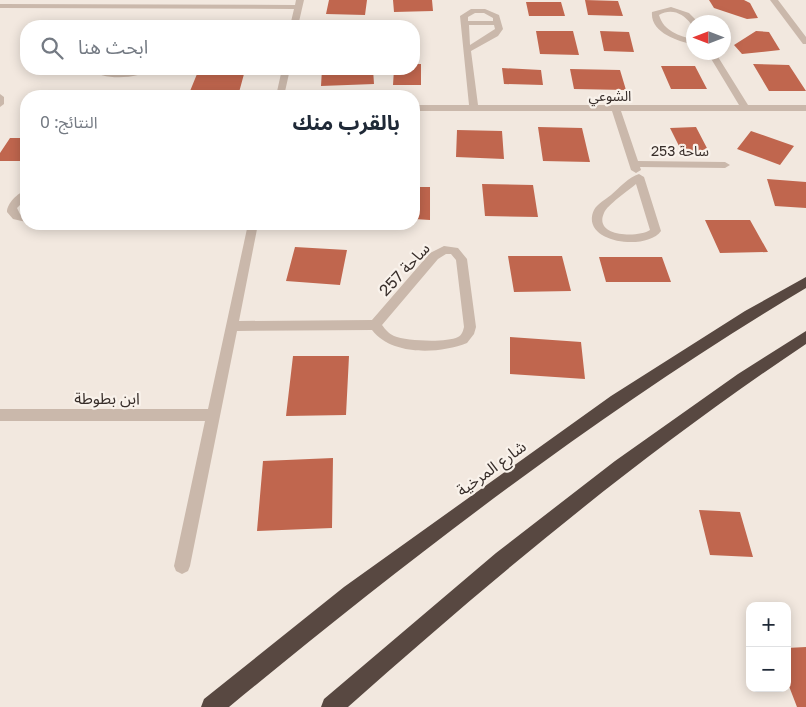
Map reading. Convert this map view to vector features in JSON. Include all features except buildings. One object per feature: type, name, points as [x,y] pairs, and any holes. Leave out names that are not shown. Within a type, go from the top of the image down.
[{"type":"highway","name":"شارع المرخية","points":[[212,707],[351,594],[505,481],[618,401],[750,314],[806,282]]},
{"type":"highway","points":[[332,707],[452,601],[642,450],[761,366],[806,337]]},
{"type":"street","points":[[774,0],[806,42]]},
{"type":"street","points":[[0,6],[299,3],[295,20]]},
{"type":"street","points":[[467,50],[498,32],[496,17],[490,13],[478,11],[464,16],[464,24],[467,50],[474,108]]},
{"type":"street","points":[[686,40],[664,31],[660,27],[655,14],[661,11],[683,11],[689,15]]},
{"type":"street","points":[[464,24],[498,23]]},
{"type":"street","points":[[716,60],[745,108]]},
{"type":"street","points":[[281,90],[285,75]]},
{"type":"street","points":[[0,97],[0,104]]},
{"type":"street","name":"الشوعي","points":[[420,108],[806,108]]},
{"type":"street","name":"ساحة 253","points":[[616,109],[639,177],[656,231],[653,234],[640,237],[618,237],[606,234],[599,227],[597,215],[599,210],[639,177]]},
{"type":"street","name":"ساحة 253","points":[[634,164],[725,164]]},
{"type":"street","points":[[20,199],[12,207],[12,212],[20,216]]},
{"type":"street","points":[[182,566],[252,230]]},
{"type":"street","name":"ساحة 257","points":[[444,250],[454,251],[458,254],[463,266],[470,327],[468,335],[462,341],[453,344],[406,344],[388,339],[375,325],[434,256],[444,250]]},
{"type":"street","points":[[232,326],[375,325]]},
{"type":"street","name":"ابن بطوطة","points":[[0,415],[213,415]]}]
